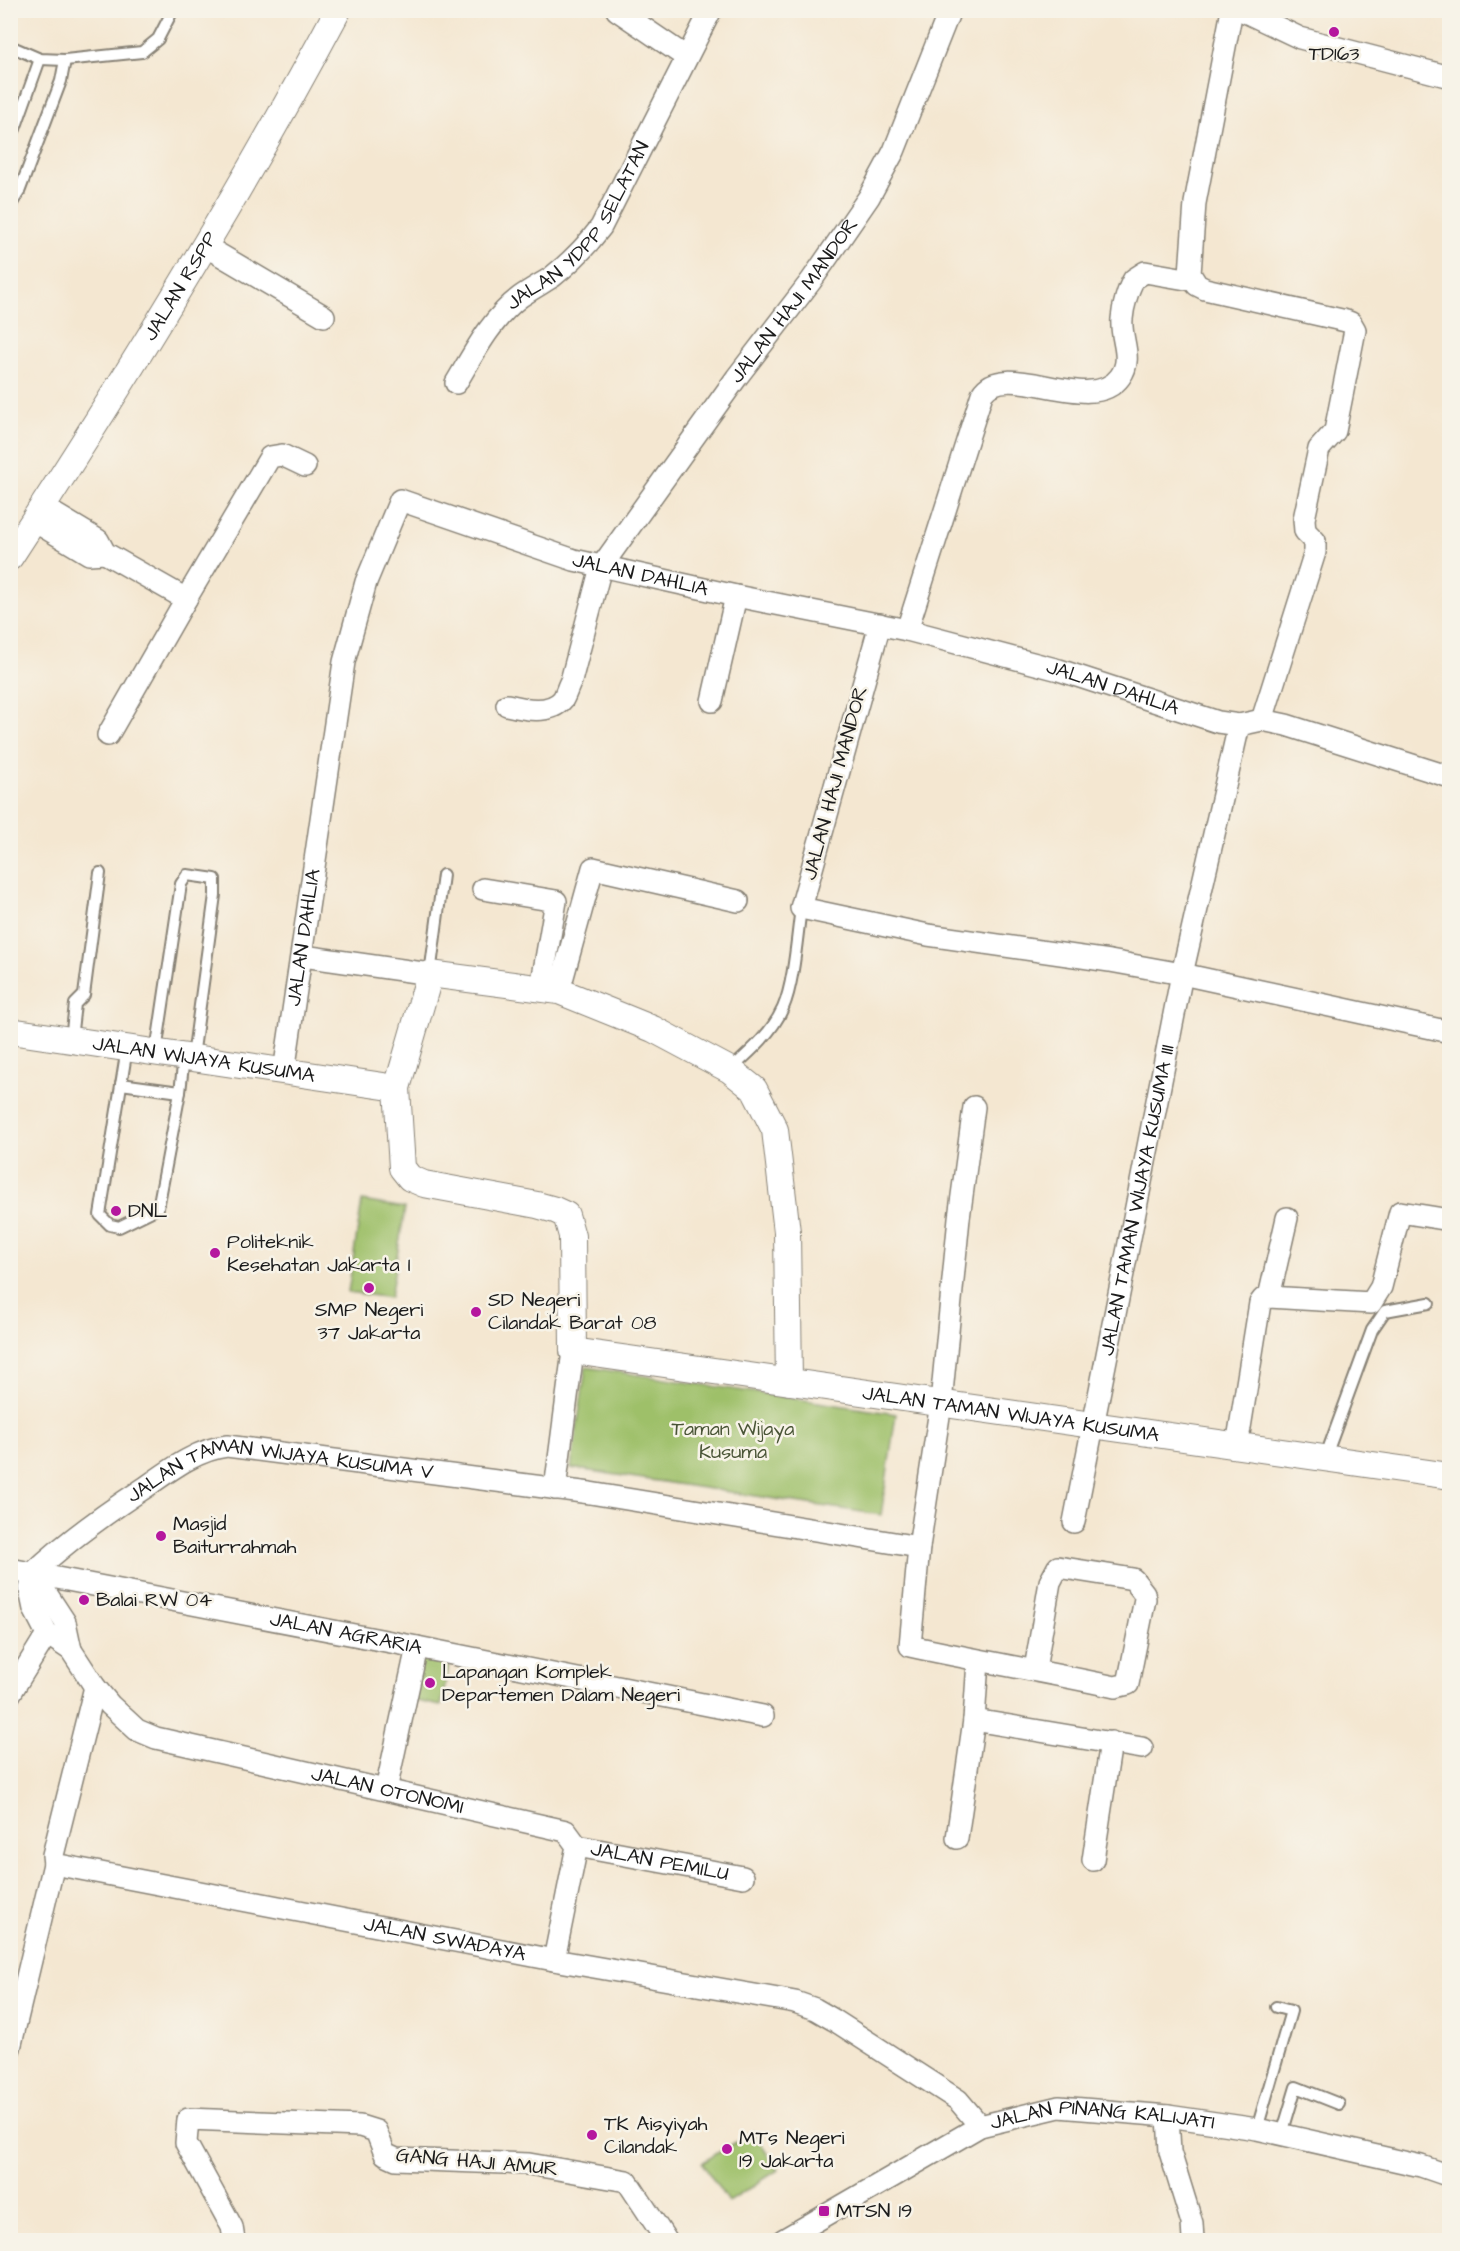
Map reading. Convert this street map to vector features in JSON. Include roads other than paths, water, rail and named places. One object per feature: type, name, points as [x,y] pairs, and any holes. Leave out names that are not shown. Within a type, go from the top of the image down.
[{"type":"street","name":"JALAN RSPP","points":[[10,557],[205,246],[281,118],[338,10]]},
{"type":"street","points":[[617,10],[686,57]]},
{"type":"street","name":"JALAN YDPP SELATAN","points":[[456,383],[485,334],[503,314],[519,298],[573,261],[601,227],[711,10]]},
{"type":"street","name":"JALAN HAJI MANDOR","points":[[601,567],[737,376],[811,281],[869,197],[894,151],[950,10]]},
{"type":"street","points":[[1192,280],[1190,274],[1196,203],[1232,10]]},
{"type":"street","points":[[1241,10],[1300,38],[1449,77]]},
{"type":"street","points":[[205,246],[324,316]]},
{"type":"street","points":[[907,630],[986,386],[1001,381],[1090,392],[1110,387],[1126,366],[1127,356],[1122,317],[1134,279],[1145,272],[1192,280],[1205,289],[1351,323],[1355,330],[1335,431],[1323,442],[1316,459],[1303,526],[1315,541],[1315,552],[1262,720]]},
{"type":"street","points":[[108,735],[270,457],[282,455],[305,466]]},
{"type":"street","name":"JALAN DAHLIA","points":[[284,1072],[303,956],[344,662],[366,582],[400,500],[574,561],[907,630],[1059,670],[1218,722],[1239,725],[1262,720],[1286,725],[1448,772]]},
{"type":"street","points":[[38,514],[98,540],[105,553],[186,599]]},
{"type":"street","points":[[507,705],[543,709],[556,704],[563,698],[571,681],[601,567]]},
{"type":"street","points":[[712,701],[736,596]]},
{"type":"street","name":"JALAN HAJI MANDOR","points":[[801,908],[880,624]]},
{"type":"street","name":"JALAN TAMAN WIJAYA KUSUMA III","points":[[1074,1522],[1182,974],[1239,725]]},
{"type":"street","points":[[550,989],[593,868],[738,901]]},
{"type":"street","points":[[483,889],[556,902],[550,989]]},
{"type":"street","points":[[801,908],[928,935],[1110,961],[1182,974],[1449,1032]]},
{"type":"street","points":[[303,956],[550,989],[653,1029],[730,1070],[754,1089],[774,1130],[787,1232],[789,1382]]},
{"type":"street","points":[[429,974],[397,1088],[402,1168],[410,1178],[423,1184],[546,1208],[566,1215],[572,1236],[573,1351],[555,1489]]},
{"type":"street","name":"JALAN WIJAYA KUSUMA","points":[[10,1031],[397,1088]]},
{"type":"street","points":[[974,1107],[959,1218],[941,1403],[919,1547],[910,1646],[978,1661],[1035,1669],[1115,1687],[1128,1684],[1145,1599],[1144,1593],[1133,1579],[1058,1567],[1050,1582],[1035,1669]]},
{"type":"street","points":[[1237,1446],[1260,1303],[1263,1299],[1269,1297],[1371,1303],[1381,1287],[1400,1212],[1449,1220]]},
{"type":"street","points":[[1269,1297],[1287,1218]]},
{"type":"street","name":"JALAN TAMAN WIJAYA KUSUMA","points":[[573,1351],[1449,1476]]},
{"type":"street","name":"JALAN TAMAN WIJAYA KUSUMA V","points":[[33,1573],[90,1524],[161,1477],[213,1447],[244,1447],[555,1489],[919,1547]]},
{"type":"street","name":"JALAN AGRARIA","points":[[10,1569],[763,1716]]},
{"type":"street","points":[[33,1573],[30,1590],[34,1609],[47,1634],[71,1650]]},
{"type":"street","points":[[33,1573],[65,1622],[71,1650]]},
{"type":"street","points":[[10,1694],[47,1634]]},
{"type":"street","points":[[386,1790],[417,1647]]},
{"type":"street","name":"JALAN OTONOMI","points":[[71,1650],[95,1688],[137,1730],[156,1738],[566,1831],[577,1846]]},
{"type":"street","points":[[957,1838],[974,1720],[978,1661]]},
{"type":"street","points":[[11,2043],[54,1864],[52,1855],[95,1688]]},
{"type":"street","points":[[974,1720],[1142,1748]]},
{"type":"street","points":[[1093,1860],[1112,1742]]},
{"type":"street","points":[[554,1960],[577,1846]]},
{"type":"street","name":"JALAN PEMILU","points":[[577,1846],[743,1877]]},
{"type":"street","name":"JALAN SWADAYA","points":[[54,1864],[554,1960],[795,2002],[815,2009],[958,2100],[980,2126]]},
{"type":"street","name":"JALAN PINANG KALIJATI","points":[[783,2241],[980,2126],[1059,2107],[1168,2116],[1257,2129],[1421,2166],[1449,2176]]},
{"type":"street","points":[[1168,2116],[1170,2152],[1192,2223],[1193,2241]]},
{"type":"street","name":"GANG HAJI AMUR","points":[[234,2241],[232,2227],[186,2143],[188,2119],[360,2126],[376,2131],[385,2154],[396,2159],[529,2164],[627,2181],[666,2241]]},
{"type":"lane","points":[[10,46],[40,59],[65,60],[142,52],[158,39],[173,10]]},
{"type":"lane","points":[[10,132],[15,129],[40,59]]},
{"type":"lane","points":[[10,206],[19,192],[61,81],[65,60]]},
{"type":"lane","points":[[71,1040],[75,1004],[84,995],[100,873]]},
{"type":"lane","points":[[127,1048],[100,1215],[110,1225],[119,1227],[158,1208],[188,1057],[215,895],[215,879],[186,874],[181,884],[156,1052]]},
{"type":"lane","points":[[429,974],[443,875]]},
{"type":"lane","points":[[730,1070],[769,1031],[783,1008],[788,991],[801,908]]},
{"type":"lane","points":[[121,1084],[180,1092]]},
{"type":"lane","points":[[1324,1459],[1372,1330],[1385,1311],[1429,1302]]},
{"type":"lane","points":[[1257,2129],[1291,2011],[1276,2007]]},
{"type":"lane","points":[[1282,2134],[1296,2087],[1338,2104]]},
{"type":"place","name":"TD163","points":[[1334,32]]},
{"type":"place","name":"DNL","points":[[116,1211]]},
{"type":"place","name":"Politeknik Kesehatan Jakarta I","points":[[215,1253]]},
{"type":"place","name":"SMP Negeri 37 Jakarta","points":[[369,1288]]},
{"type":"place","name":"SD Negeri Cilandak Barat 08","points":[[476,1312]]},
{"type":"place","name":"Masjid Baiturrahmah","points":[[161,1536]]},
{"type":"place","name":"Balai RW 04","points":[[84,1600]]},
{"type":"place","name":"Lapangan Komplek Departemen Dalam Negeri","points":[[430,1683]]},
{"type":"place","name":"TK Aisyiyah Cilandak","points":[[592,2135]]},
{"type":"place","name":"MTs Negeri 19 Jakarta","points":[[727,2149]]},
{"type":"place","name":"MTSN 19","points":[[824,2211]]},
{"type":"park label","name":"Taman Wijaya Kusuma","points":[[733,1440]]}]
